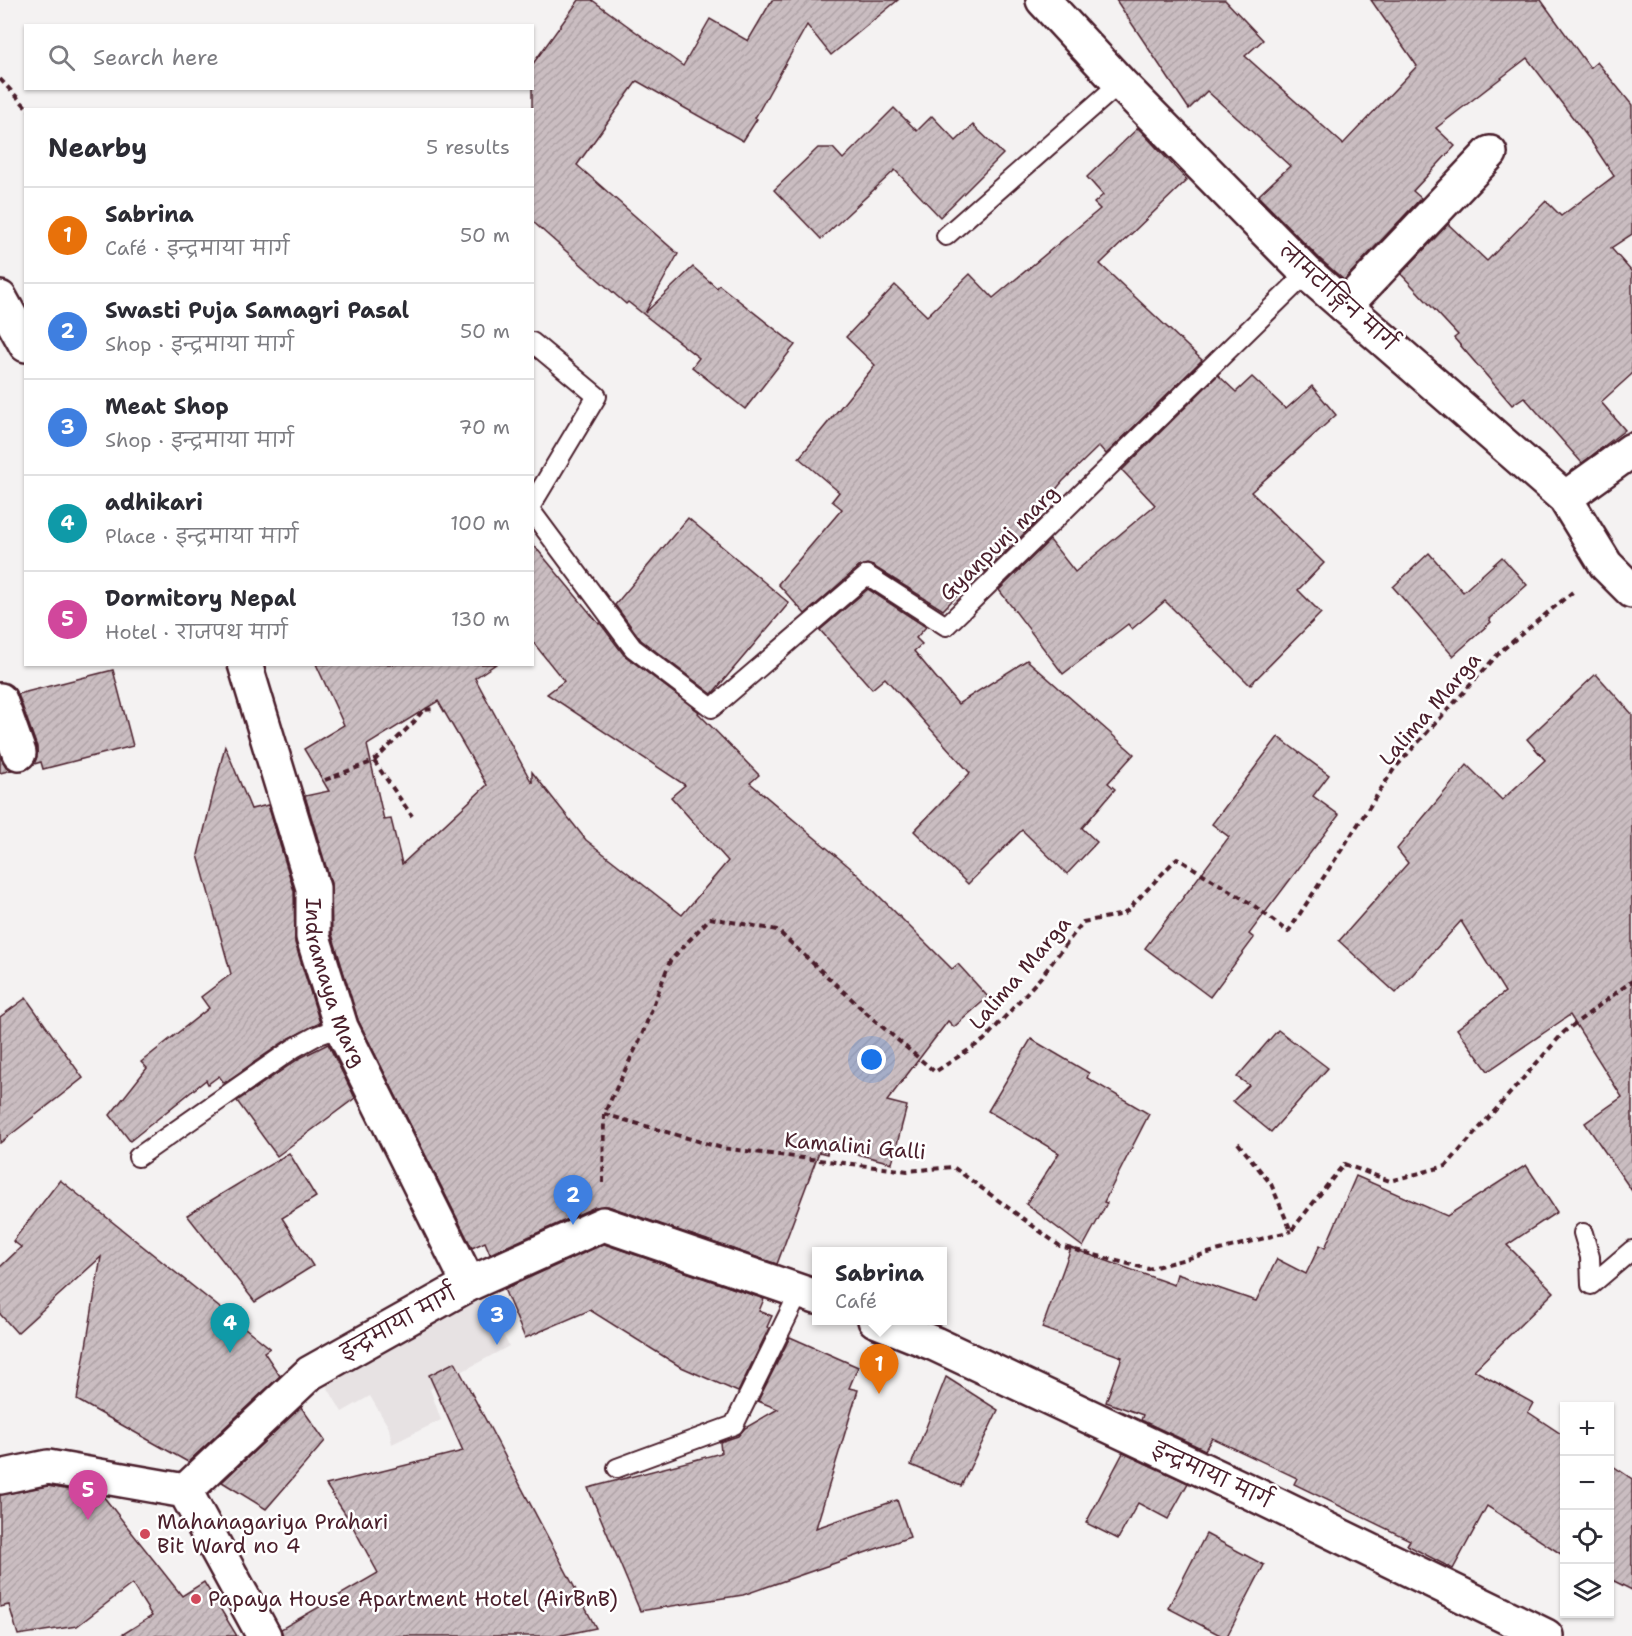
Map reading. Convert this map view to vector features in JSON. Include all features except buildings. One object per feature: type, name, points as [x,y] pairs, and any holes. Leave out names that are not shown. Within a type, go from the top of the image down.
[{"type":"street","name":"लामटाङ्गिन मार्ग","points":[[1043,0],[1120,83],[1307,273],[1564,498],[1606,565],[1632,591]]},
{"type":"street","points":[[1344,306],[1490,153]]},
{"type":"street","points":[[0,298],[24,341]]},
{"type":"street","points":[[1564,498],[1632,450]]},
{"type":"street","name":"Indramaya Marg","points":[[246,666],[313,888],[313,937],[341,1027],[469,1284]]},
{"type":"street","points":[[0,700],[19,753]]},
{"type":"street","points":[[603,1224],[808,1294]]},
{"type":"street","name":"इन्द्रमाया मार्ग","points":[[185,1491],[310,1373],[469,1284],[603,1224]]},
{"type":"street","name":"इन्द्रमाया मार्ग","points":[[888,1325],[935,1344],[1241,1488],[1546,1636]]},
{"type":"street","points":[[0,1477],[48,1467],[185,1491],[264,1636]]},
{"type":"lane","points":[[946,236],[1120,83]]},
{"type":"lane","name":"Gyanpunj marg","points":[[534,515],[633,648],[712,708],[867,575],[946,626],[1307,273]]},
{"type":"lane","points":[[534,344],[597,396],[534,501]]},
{"type":"lane","points":[[138,1157],[294,1048],[316,1036],[341,1027]]},
{"type":"lane","points":[[1583,1233],[1590,1257],[1591,1285],[1632,1250]]},
{"type":"lane","points":[[617,1468],[734,1425],[808,1294]]},
{"type":"path","points":[[0,79],[27,108]]},
{"type":"path","name":"Lalima Marga","points":[[603,1224],[604,1114],[642,1035],[670,961],[710,918],[777,930],[872,1018],[935,1072],[984,1040],[1041,977],[1083,922],[1124,914],[1177,858],[1253,905],[1288,932],[1394,769],[1502,651],[1606,565]]},
{"type":"path","points":[[290,818],[307,787],[374,761],[414,723],[423,710],[434,709]]},
{"type":"path","points":[[374,761],[412,816]]},
{"type":"path","points":[[1238,1143],[1271,1184],[1291,1231],[1344,1164],[1390,1180],[1446,1166],[1564,1032],[1632,981]]},
{"type":"path","name":"Kamalini Galli","points":[[604,1114],[722,1148],[908,1171],[953,1167],[1060,1246],[1148,1269],[1291,1231]]},
{"type":"shaded area","points":[[479,1290],[509,1346],[430,1389],[441,1420],[392,1444],[389,1428],[370,1396],[342,1412],[325,1383]]},
{"type":"place","name":"Swasti Puja Samagri Pasal","points":[[573,1225]]},
{"type":"place","name":"Meat Shop","points":[[497,1345]]},
{"type":"place","name":"adhikari","points":[[230,1353]]},
{"type":"place","name":"Sabrina","points":[[879,1394]]},
{"type":"place","name":"Dormitory Nepal","points":[[88,1520]]},
{"type":"place","name":"Mahanagariya Prahari Bit Ward no 4","points":[[145,1534]]},
{"type":"place","name":"Papaya House Apartment Hotel (AirBnB)","points":[[196,1599]]}]
